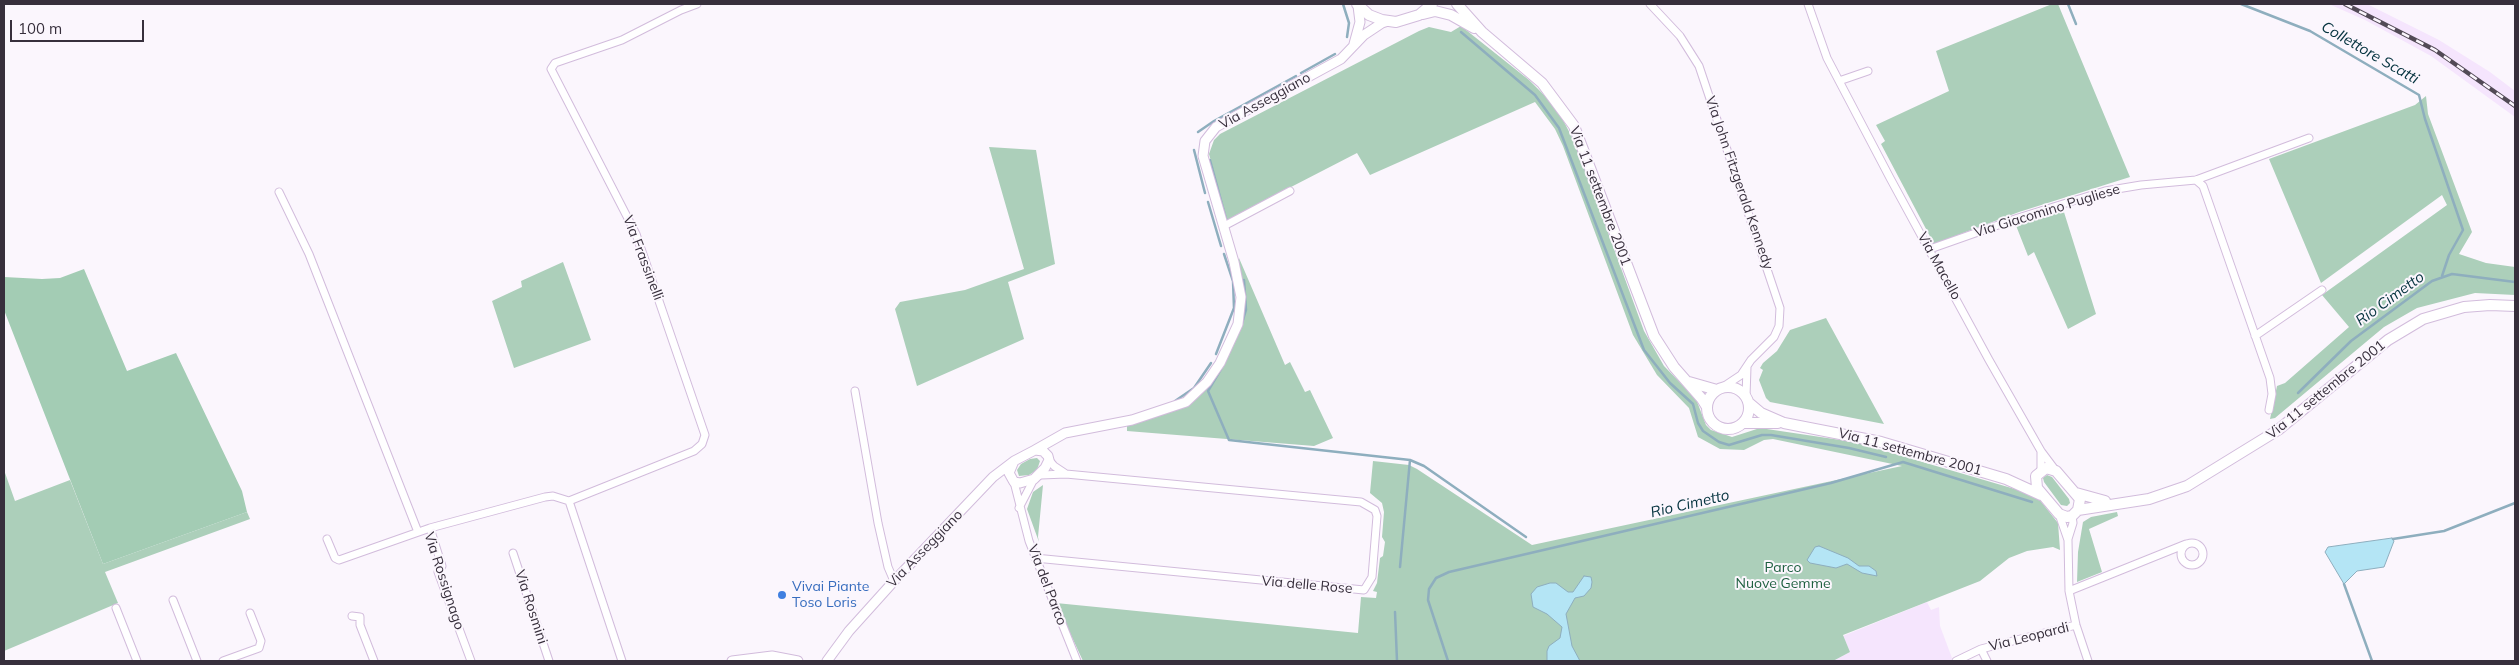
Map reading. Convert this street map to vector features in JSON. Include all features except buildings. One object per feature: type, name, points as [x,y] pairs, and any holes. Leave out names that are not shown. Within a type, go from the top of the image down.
[{"type":"main road","name":"Via Asseggiano","points":[[1358,5],[1369,15],[1388,21],[1404,21],[1419,15],[1432,4]]},
{"type":"main road","name":"Via 11 settembre 2001","points":[[1457,4],[1482,32],[1542,83],[1574,126],[1582,142],[1651,328],[1664,353],[1707,407],[1710,419],[1719,427],[1732,428],[1743,422],[1784,422]]},
{"type":"main road","name":"Via 11 settembre 2001","points":[[1419,15],[1430,11],[1451,15],[1482,32]]},
{"type":"main road","name":"Via 11 settembre 2001","points":[[2039,473],[2037,488],[2041,495],[2059,514],[2067,517],[2114,502],[2149,498],[2187,486],[2258,445],[2306,409],[2388,340],[2423,319],[2464,307],[2515,306]]},
{"type":"main road","name":"Via 11 settembre 2001","points":[[1688,382],[1720,388],[1736,388],[1761,414],[1784,422],[1863,437],[2006,479],[2041,495]]},
{"type":"main road","points":[[1707,407],[1711,394],[1720,388]]},
{"type":"main road","points":[[1743,422],[1748,413],[1747,399]]},
{"type":"main road","name":"Via 11 settembre 2001","points":[[2006,479],[2039,473],[2046,468],[2056,471],[2076,493],[2094,500],[2114,502]]},
{"type":"main road","points":[[2075,513],[2080,500],[2076,493]]},
{"type":"street","name":"Via Frassinelli","points":[[569,501],[694,451],[702,444],[704,435],[636,234],[551,69],[555,63],[622,40],[697,4]]},
{"type":"street","name":"Via John Fitzgerald Kennedy","points":[[1650,4],[1676,30],[1699,66],[1779,302],[1781,318],[1777,332],[1769,344],[1756,354],[1735,380],[1720,388]]},
{"type":"street","name":"Via Macello","points":[[1808,4],[1827,58],[1839,81],[2041,451],[2056,471]]},
{"type":"street","name":"Via Asseggiano","points":[[1352,49],[1360,22],[1358,5]]},
{"type":"street","name":"Via Asseggiano","points":[[827,661],[858,620],[894,581],[993,477],[1014,461],[1065,433],[1132,420],[1186,402],[1199,391],[1220,363],[1238,324],[1241,303],[1238,280],[1203,156],[1205,140],[1210,133],[1341,59],[1364,35],[1388,21]]},
{"type":"street","points":[[1839,81],[1868,71]]},
{"type":"street","name":"Via Giacomino Pugliese","points":[[1930,249],[2018,218],[2105,191],[2141,185],[2196,180],[2309,138]]},
{"type":"street","points":[[2196,180],[2203,186],[2270,378],[2272,394],[2269,410]]},
{"type":"street","points":[[1224,226],[1290,191]]},
{"type":"street","points":[[279,192],[309,254],[418,532]]},
{"type":"street","points":[[2255,336],[2322,290]]},
{"type":"street","points":[[1747,366],[1747,399]]},
{"type":"street","points":[[855,391],[878,523],[888,567],[894,581]]},
{"type":"street","name":"Via Asseggiano","points":[[1037,477],[1059,442],[1099,427]]},
{"type":"street","points":[[1035,450],[1043,451],[1054,466],[1066,474]]},
{"type":"street","name":"Via Macello","points":[[2039,473],[2041,451]]},
{"type":"street","points":[[1012,481],[1010,467],[1014,461]]},
{"type":"street","name":"Via delle Rose","points":[[1036,558],[1364,590],[1372,577],[1377,516],[1375,510],[1361,502],[1066,474],[1037,477]]},
{"type":"street","points":[[987,484],[998,480],[1020,483],[1037,477]]},
{"type":"street","points":[[1019,508],[1037,477]]},
{"type":"street","name":"Via del Parco","points":[[1012,481],[1036,558],[1077,661]]},
{"type":"street","points":[[430,528],[545,497],[553,496],[569,501],[622,661]]},
{"type":"street","points":[[2075,513],[2068,540],[2069,592],[2076,625],[2088,661]]},
{"type":"street","points":[[2059,514],[2068,540]]},
{"type":"street","name":"Via Rossignago","points":[[327,539],[335,558],[339,560],[430,528],[442,566],[438,572],[471,661]]},
{"type":"street","points":[[2069,592],[2186,544],[2193,542],[2200,545],[2203,552],[2202,559],[2197,564],[2190,565],[2183,561],[2181,554],[2186,544]]},
{"type":"street","points":[[2170,552],[2181,554]]},
{"type":"street","name":"Via Rosmini","points":[[513,553],[549,661]]},
{"type":"street","points":[[173,600],[197,661]]},
{"type":"street","points":[[116,608],[137,661]]},
{"type":"street","points":[[223,661],[259,648],[261,641],[250,613]]},
{"type":"street","points":[[352,616],[360,616],[360,625],[374,661]]},
{"type":"street","name":"Via Leopardi","points":[[1956,661],[1982,649],[2076,625]]},
{"type":"street","name":"Via Leopardi","points":[[1982,649],[1987,661]]},
{"type":"street","points":[[732,661],[772,656],[798,661]]},
{"type":"shaded area","points":[[2329,4],[2367,4],[2439,40],[2490,72],[2515,91],[2515,117],[2431,56],[2365,20]]},
{"type":"shaded area","points":[[1927,602],[1931,610],[1939,607],[1940,626],[1952,658],[1951,661],[1833,661],[1850,652],[1843,636]]},
{"type":"green space","points":[[2052,4],[2058,4],[2130,177],[2019,212],[1934,244],[1881,144],[1885,141],[1876,125],[1949,91],[1936,51]]},
{"type":"green space","name":"Parco Nuove Gemme","points":[[1461,26],[1529,80],[1549,100],[1562,118],[1576,145],[1644,331],[1664,366],[1696,399],[1706,425],[1711,430],[1732,437],[1760,428],[1854,442],[2032,494],[2039,499],[2058,523],[2060,550],[2053,547],[2027,551],[2009,558],[1980,581],[1843,635],[1850,652],[1833,661],[1083,661],[1056,603],[1358,633],[1361,597],[1376,598],[1377,592],[1373,591],[1377,583],[1380,558],[1383,556],[1385,542],[1382,537],[1384,512],[1382,503],[1370,493],[1373,461],[1409,465],[1417,469],[1532,545],[1902,466],[1773,439],[1764,440],[1744,450],[1720,449],[1698,437],[1689,408],[1657,375],[1633,335],[1563,146],[1555,129],[1535,102],[1370,175],[1357,153],[1227,220],[1209,154],[1214,140],[1220,134],[1419,31],[1429,27],[1451,32]]},
{"type":"green space","points":[[2426,96],[2428,114],[2472,232],[2459,254],[2486,263],[2515,267],[2515,295],[2475,293],[2417,308],[2384,327],[2275,418],[2270,419],[2277,386],[2285,383],[2349,327],[2322,295],[2447,205],[2442,195],[2321,283],[2269,159],[2415,105]]},
{"type":"green space","points":[[989,147],[1036,150],[1055,264],[1008,282],[1024,339],[917,386],[895,309],[900,302],[965,290],[1024,269]]},
{"type":"green space","points":[[2063,209],[2096,314],[2068,329],[2034,252],[2028,256],[2015,223]]},
{"type":"green space","points":[[1239,258],[1285,365],[1290,362],[1305,392],[1310,390],[1333,438],[1314,446],[1127,431],[1127,424],[1192,395],[1214,367],[1240,310]]},
{"type":"green space","points":[[563,262],[591,340],[514,368],[492,301],[522,287],[521,281]]},
{"type":"green space","points":[[84,269],[127,371],[176,353],[242,491],[247,512],[103,564],[4,310],[4,277],[60,278]]},
{"type":"green space","points":[[1826,318],[1884,424],[1770,402],[1766,398],[1759,380],[1763,370],[1760,368],[1763,363],[1777,351],[1790,330]]},
{"type":"green space","points":[[1037,458],[1040,461],[1037,470],[1029,475],[1019,476],[1017,470],[1021,464],[1030,459]]},
{"type":"green space","points":[[4,470],[15,501],[70,480],[103,564],[247,512],[250,519],[105,572],[118,603],[4,651]]},
{"type":"green space","points":[[2047,475],[2052,477],[2069,499],[2070,503],[2067,506],[2061,505],[2044,482],[2043,478]]},
{"type":"green space","points":[[1043,485],[1039,542],[1027,509],[1033,492]]},
{"type":"green space","points":[[2117,512],[2118,516],[2089,529],[2102,572],[2077,582],[2078,552],[2083,522],[2091,517]]},
{"type":"water","points":[[2392,538],[2394,541],[2384,567],[2357,571],[2344,584],[2325,552],[2328,547]]},
{"type":"water","points":[[1819,546],[1848,558],[1859,566],[1869,566],[1876,571],[1877,576],[1862,573],[1847,564],[1836,568],[1810,563],[1807,560],[1815,547]]},
{"type":"water","points":[[1584,576],[1591,577],[1591,588],[1584,596],[1575,598],[1566,614],[1572,646],[1580,661],[1547,661],[1549,646],[1560,638],[1562,627],[1547,614],[1533,607],[1531,594],[1537,587],[1550,583],[1556,583],[1568,592],[1573,592]]},
{"type":"waterway","points":[[1343,4],[1349,23],[1347,37]]},
{"type":"waterway","points":[[2068,4],[2076,24]]},
{"type":"waterway","name":"Collettore Scatti","points":[[2241,4],[2310,31],[2419,95],[2425,119],[2463,230],[2449,255],[2442,276]]},
{"type":"waterway","points":[[1461,32],[1535,95],[1559,128],[1644,350],[1670,383],[1693,404],[1698,423],[1703,431],[1719,442],[1729,445],[1762,435],[1771,435],[1849,448],[1886,457]]},
{"type":"waterway","points":[[1301,73],[1335,54]]},
{"type":"waterway","points":[[1198,132],[1214,121],[1296,76]]},
{"type":"waterway","points":[[1194,150],[1205,193]]},
{"type":"waterway","points":[[1210,160],[1226,219]]},
{"type":"waterway","points":[[1208,202],[1221,246]]},
{"type":"waterway","points":[[1216,354],[1234,308],[1233,281],[1224,254]]},
{"type":"waterway","name":"Rio Cimetto","points":[[2298,393],[2351,341],[2432,281],[2452,274],[2515,282]]},
{"type":"waterway","points":[[1242,323],[1246,310],[1244,280]]},
{"type":"waterway","points":[[1175,401],[1194,388],[1211,363]]},
{"type":"waterway","points":[[1221,369],[1208,391],[1229,440],[1410,460],[1424,466],[1526,537]]},
{"type":"waterway","points":[[1400,567],[1410,460]]},
{"type":"waterway","name":"Rio Cimetto","points":[[1448,661],[1428,600],[1429,589],[1436,578],[1449,572],[1831,483],[1903,462],[2032,502]]},
{"type":"waterway","points":[[2393,539],[2444,531],[2515,503]]},
{"type":"waterway","points":[[2344,584],[2372,661]]},
{"type":"waterway","points":[[1395,612],[1397,661]]},
{"type":"railway","points":[[2345,4],[2435,50],[2515,106]]},
{"type":"place","name":"Vivai Piante Toso Loris","points":[[782,595]]}]
